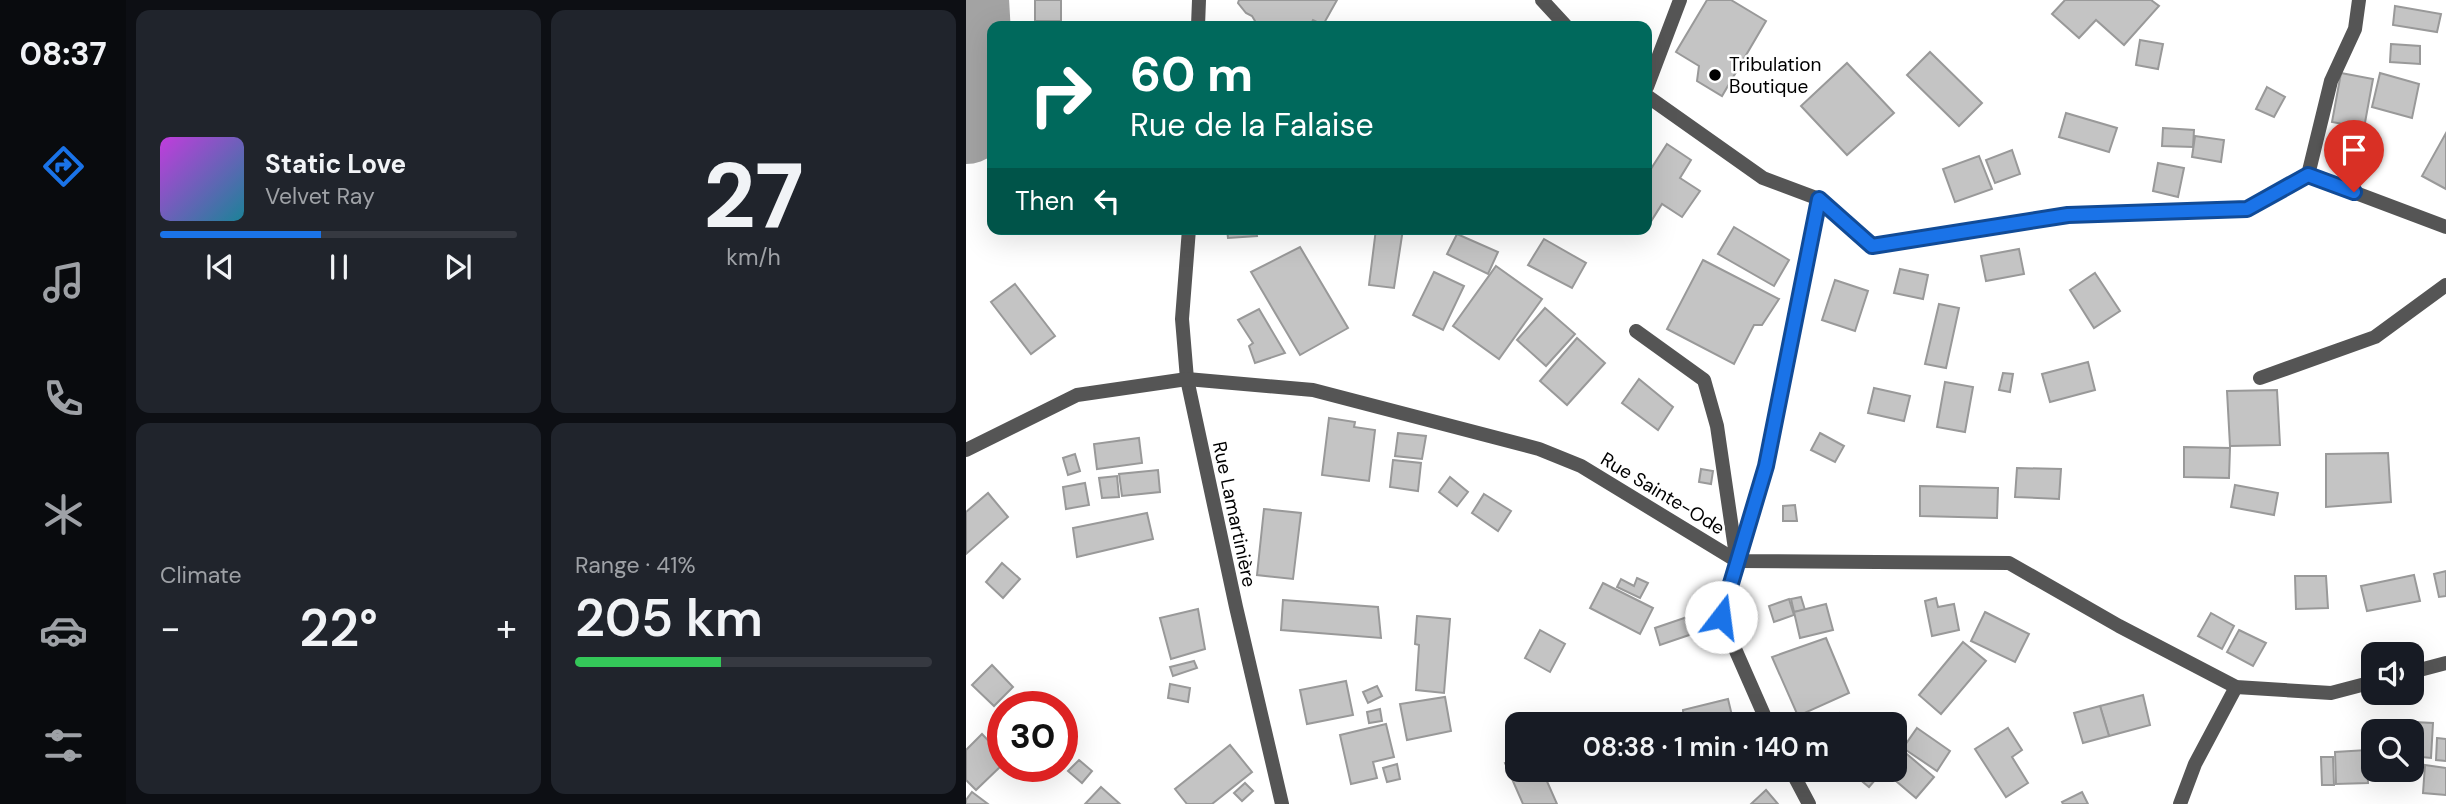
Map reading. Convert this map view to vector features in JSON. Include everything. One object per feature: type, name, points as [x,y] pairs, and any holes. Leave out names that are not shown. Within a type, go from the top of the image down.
[{"type":"street","points":[[1198,21],[1199,0]]},
{"type":"street","points":[[1542,0],[1561,21]]},
{"type":"street","points":[[1652,74],[1680,0]]},
{"type":"street","points":[[1652,100],[1763,178],[1819,199],[1872,246],[2068,215],[2247,209],[2308,175],[2331,81],[2355,29],[2359,0]]},
{"type":"street","points":[[2308,175],[2446,227]]},
{"type":"street","points":[[1763,712],[1721,617],[1766,466],[1819,199]]},
{"type":"street","name":"Rue Lamartinière","points":[[1189,235],[1182,319],[1186,379],[1282,804]]},
{"type":"street","points":[[2260,378],[2375,337],[2446,285]]},
{"type":"street","points":[[1636,331],[1704,380],[1717,426],[1737,561]]},
{"type":"street","name":"Rue Sainte-Ode","points":[[966,450],[1077,395],[1186,379],[1313,390],[1539,449],[1581,466],[1737,561]]},
{"type":"street","points":[[1737,561],[2009,563],[2236,687],[2331,693],[2361,685]]},
{"type":"street","points":[[2424,669],[2446,663]]},
{"type":"street","points":[[2180,804],[2194,764],[2236,687]]},
{"type":"street","points":[[1797,782],[1809,804]]},
{"type":"building","points":[[1035,0],[1061,0],[1061,21],[1035,21]]},
{"type":"building","points":[[1239,0],[1337,0],[1325,21],[1255,21],[1238,3]]},
{"type":"building","points":[[1707,0],[1731,0],[1766,21],[1722,96],[1697,81],[1699,66],[1676,52]]},
{"type":"building","points":[[2065,0],[2151,0],[2159,6],[2124,45],[2096,20],[2079,38],[2052,14]]},
{"type":"building","points":[[2395,6],[2441,14],[2437,32],[2393,25]]},
{"type":"building","points":[[2140,40],[2163,44],[2158,69],[2136,65]]},
{"type":"building","points":[[2391,44],[2420,46],[2420,64],[2390,62]]},
{"type":"building","points":[[1930,52],[1982,103],[1959,126],[1907,75]]},
{"type":"building","points":[[1847,63],[1894,113],[1847,155],[1801,106]]},
{"type":"building","points":[[2341,73],[2373,79],[2364,128],[2332,122]]},
{"type":"building","points":[[2380,73],[2419,84],[2412,118],[2372,107]]},
{"type":"building","points":[[2267,87],[2285,97],[2274,117],[2256,109]]},
{"type":"building","points":[[2066,113],[2117,128],[2109,152],[2059,137]]},
{"type":"building","points":[[2163,128],[2194,130],[2193,147],[2162,146]]},
{"type":"building","points":[[2446,133],[2446,189],[2422,176]]},
{"type":"building","points":[[2195,136],[2224,140],[2221,162],[2192,157]]},
{"type":"building","points":[[1667,144],[1691,160],[1680,178],[1700,191],[1682,217],[1662,204],[1652,220],[1652,167]]},
{"type":"building","points":[[2012,150],[2020,174],[1995,183],[1986,160]]},
{"type":"building","points":[[1979,156],[1992,189],[1955,202],[1943,169]]},
{"type":"building","points":[[2158,163],[2184,168],[2178,197],[2153,191]]},
{"type":"building","points":[[1734,227],[1789,260],[1774,286],[1718,254]]},
{"type":"building","points":[[1228,235],[1257,236],[1228,238]]},
{"type":"building","points":[[1375,235],[1402,235],[1394,288],[1369,285]]},
{"type":"building","points":[[1456,235],[1498,252],[1488,274],[1447,254]]},
{"type":"building","points":[[1544,239],[1586,263],[1572,288],[1528,265]]},
{"type":"building","points":[[1300,247],[1348,328],[1300,355],[1251,272]]},
{"type":"building","points":[[2019,249],[2024,274],[1986,281],[1981,256]]},
{"type":"building","points":[[1703,260],[1779,299],[1762,325],[1754,325],[1734,364],[1667,329]]},
{"type":"building","points":[[1496,266],[1542,299],[1499,359],[1453,326]]},
{"type":"building","points":[[1900,269],[1928,275],[1923,299],[1894,293]]},
{"type":"building","points":[[1434,272],[1464,286],[1443,330],[1413,315]]},
{"type":"building","points":[[2095,273],[2120,311],[2094,328],[2070,290]]},
{"type":"building","points":[[1835,280],[1868,291],[1855,331],[1822,320]]},
{"type":"building","points":[[1015,284],[1055,336],[1031,354],[991,302]]},
{"type":"building","points":[[1939,304],[1959,308],[1946,368],[1925,364]]},
{"type":"building","points":[[1545,308],[1575,334],[1546,366],[1517,340]]},
{"type":"building","points":[[1259,309],[1285,353],[1255,363],[1249,346],[1253,343],[1238,320]]},
{"type":"building","points":[[1577,338],[1605,363],[1567,405],[1540,381]]},
{"type":"building","points":[[2088,362],[2095,390],[2050,402],[2042,374]]},
{"type":"building","points":[[2003,373],[2013,374],[2010,392],[1999,390]]},
{"type":"building","points":[[1639,379],[1673,407],[1658,430],[1622,403]]},
{"type":"building","points":[[1945,382],[1973,387],[1965,432],[1937,427]]},
{"type":"building","points":[[1874,388],[1910,396],[1904,421],[1868,413]]},
{"type":"building","points":[[2277,390],[2280,445],[2230,446],[2227,391]]},
{"type":"building","points":[[1329,418],[1355,422],[1354,427],[1375,430],[1369,481],[1322,475]]},
{"type":"building","points":[[1398,433],[1426,436],[1422,459],[1395,456]]},
{"type":"building","points":[[1820,433],[1844,446],[1835,462],[1811,450]]},
{"type":"building","points":[[1139,438],[1142,463],[1097,469],[1094,444]]},
{"type":"building","points":[[2184,447],[2230,448],[2229,478],[2184,477]]},
{"type":"building","points":[[2388,453],[2391,502],[2326,507],[2326,454]]},
{"type":"building","points":[[1075,454],[1080,471],[1068,475],[1063,458]]},
{"type":"building","points":[[1393,460],[1421,463],[1418,491],[1390,487]]},
{"type":"building","points":[[2017,468],[2061,469],[2059,499],[2015,497]]},
{"type":"building","points":[[1701,469],[1713,471],[1711,484],[1699,482]]},
{"type":"building","points":[[1158,470],[1160,492],[1122,496],[1119,474]]},
{"type":"building","points":[[1117,476],[1119,497],[1102,498],[1099,478]]},
{"type":"building","points":[[1450,477],[1468,492],[1457,506],[1439,492]]},
{"type":"building","points":[[1085,483],[1089,505],[1066,509],[1063,487]]},
{"type":"building","points":[[2235,485],[2278,493],[2274,515],[2231,507]]},
{"type":"building","points":[[1920,486],[1998,488],[1997,518],[1920,516]]},
{"type":"building","points":[[988,493],[1008,517],[966,554],[966,512]]},
{"type":"building","points":[[1484,494],[1511,511],[1498,531],[1472,513]]},
{"type":"building","points":[[1795,505],[1797,521],[1783,521],[1783,506]]},
{"type":"building","points":[[1264,509],[1301,513],[1293,579],[1257,575]]},
{"type":"building","points":[[1147,513],[1153,539],[1077,557],[1073,528]]},
{"type":"building","points":[[1002,563],[1020,579],[1003,598],[986,582]]},
{"type":"building","points":[[2446,571],[2446,596],[2439,597],[2434,574]]},
{"type":"building","points":[[2414,575],[2420,601],[2367,611],[2361,586]]},
{"type":"building","points":[[2295,576],[2326,576],[2328,608],[2296,609]]},
{"type":"building","points":[[1637,578],[1648,583],[1640,598],[1617,587],[1621,579],[1634,586]]},
{"type":"building","points":[[1603,583],[1653,608],[1640,634],[1590,608]]},
{"type":"building","points":[[1801,597],[1805,610],[1794,612],[1791,599]]},
{"type":"building","points":[[1936,598],[1938,607],[1954,604],[1959,630],[1932,636],[1925,601]]},
{"type":"building","points":[[1789,599],[1794,615],[1774,622],[1769,606]]},
{"type":"building","points":[[1283,600],[1378,607],[1381,638],[1281,630]]},
{"type":"building","points":[[1826,604],[1833,630],[1800,638],[1794,612]]},
{"type":"building","points":[[1198,609],[1205,649],[1171,659],[1160,618]]},
{"type":"building","points":[[1985,612],[2029,634],[2015,662],[1971,641]]},
{"type":"building","points":[[2211,613],[2234,626],[2222,649],[2198,636]]},
{"type":"building","points":[[1417,616],[1450,619],[1444,693],[1416,690],[1419,645],[1415,644]]},
{"type":"building","points":[[1690,616],[1695,633],[1660,645],[1655,628]]},
{"type":"building","points":[[1540,630],[1565,644],[1550,672],[1525,658]]},
{"type":"building","points":[[2239,630],[2266,643],[2253,666],[2227,652]]},
{"type":"building","points":[[1826,638],[1849,693],[1807,712],[1796,712],[1772,657]]},
{"type":"building","points":[[1963,642],[1986,661],[1941,714],[1919,695]]},
{"type":"building","points":[[1194,661],[1197,668],[1173,676],[1170,667]]},
{"type":"building","points":[[992,665],[1013,687],[1009,691],[987,691],[987,699],[972,685]]},
{"type":"building","points":[[1346,681],[1353,715],[1307,724],[1300,690]]},
{"type":"building","points":[[1170,684],[1190,688],[1188,702],[1168,698]]},
{"type":"building","points":[[1377,686],[1382,696],[1368,703],[1363,692]]},
{"type":"building","points":[[2143,695],[2150,725],[2109,736],[2100,706]]},
{"type":"building","points":[[1445,697],[1451,731],[1407,740],[1400,704]]},
{"type":"building","points":[[1728,699],[1731,712],[1683,712],[1683,710]]},
{"type":"building","points":[[2100,706],[2109,736],[2083,743],[2074,713]]},
{"type":"building","points":[[1380,709],[1382,721],[1369,723],[1367,712]]},
{"type":"building","points":[[2424,723],[2433,723],[2431,758],[2424,757]]},
{"type":"building","points":[[1386,724],[1394,757],[1373,762],[1377,778],[1351,784],[1340,735]]},
{"type":"building","points":[[1917,728],[1950,751],[1937,771],[1907,751],[1907,742]]},
{"type":"building","points":[[2008,728],[2022,750],[2012,757],[2028,783],[2006,797],[1975,749]]},
{"type":"building","points":[[982,734],[987,739],[987,779],[976,790],[966,780],[966,750]]},
{"type":"building","points":[[2437,738],[2446,739],[2446,761],[2436,760]]},
{"type":"building","points":[[1230,745],[1252,772],[1212,804],[1187,804],[1175,789]]},
{"type":"building","points":[[2361,750],[2361,782],[2368,783],[2336,784],[2335,752]]},
{"type":"building","points":[[1907,754],[1934,777],[1916,798],[1897,782],[1907,782]]},
{"type":"building","points":[[2321,757],[2333,757],[2334,785],[2322,785]]},
{"type":"building","points":[[1078,761],[1092,771],[1082,783],[1078,780]]},
{"type":"building","points":[[1397,764],[1400,779],[1387,782],[1383,768]]},
{"type":"building","points":[[2425,765],[2446,768],[2446,795],[2423,793]]},
{"type":"building","points":[[1513,782],[1547,782],[1557,804],[1523,804]]},
{"type":"building","points":[[1245,783],[1253,791],[1242,801],[1234,793]]},
{"type":"building","points":[[1101,787],[1120,804],[1085,804]]},
{"type":"building","points":[[1766,790],[1778,804],[1751,804]]},
{"type":"building","points":[[972,792],[988,804],[966,804]]},
{"type":"building","points":[[2082,792],[2088,804],[2063,804],[2062,802]]},
{"type":"waterway","points":[[966,0],[969,51],[966,121]]},
{"type":"place","name":"Tribulation Boutique","points":[[1715,75]]},
{"type":"route","points":[[1721,617],[1766,466],[1819,199],[1872,246],[2068,215],[2247,209],[2308,175],[2354,192]]}]
